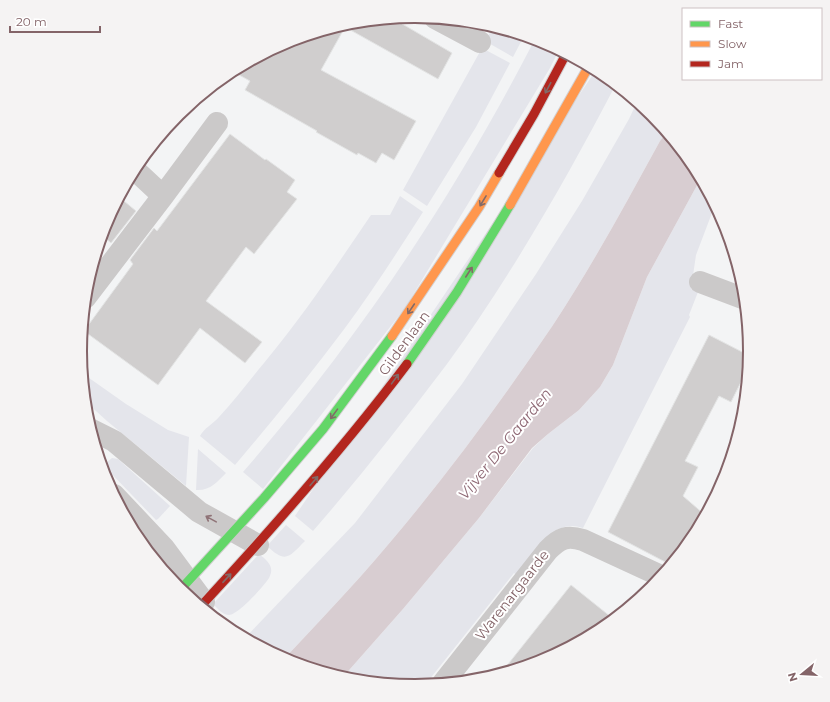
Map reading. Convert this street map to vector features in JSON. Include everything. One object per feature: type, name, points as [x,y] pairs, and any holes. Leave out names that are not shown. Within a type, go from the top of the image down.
[{"type":"street","points":[[449,25],[480,42]]},
{"type":"street","name":"Gildenlaan","points":[[185,585],[234,532],[323,429],[401,324],[479,207],[534,114],[563,59]]},
{"type":"street","name":"Gildenlaan","points":[[204,602],[258,545],[318,477],[368,415],[437,322],[504,217],[586,71]]},
{"type":"street","points":[[93,288],[163,196],[216,123]]},
{"type":"street","points":[[139,174],[163,196]]},
{"type":"street","points":[[700,282],[738,296]]},
{"type":"street","points":[[97,433],[114,441],[199,512],[258,545]]},
{"type":"street","points":[[129,511],[164,548],[182,582]]},
{"type":"street","name":"Warenargaarde","points":[[448,677],[548,550],[563,538],[573,537],[583,540],[656,574]]},
{"type":"shaded area","points":[[491,32],[522,41],[513,57],[485,41]]},
{"type":"shaded area","points":[[532,45],[556,55],[405,308],[263,489],[243,472],[326,371],[365,318],[438,210],[504,97]]},
{"type":"shaded area","points":[[482,48],[510,63],[476,127],[427,206],[403,190]]},
{"type":"shaded area","points":[[592,75],[597,78],[613,90],[578,156],[537,227],[471,331],[382,449],[313,531],[295,516]]},
{"type":"shaded area","points":[[635,107],[663,137],[567,303],[531,358],[485,422],[437,485],[387,546],[289,654],[249,634],[355,523],[462,384],[536,274],[582,201]]},
{"type":"shaded area","points":[[697,184],[712,213],[696,255],[691,289],[698,292],[689,315],[690,317],[583,528],[570,526],[557,530],[518,576],[514,573],[430,678],[394,678],[347,672],[403,609],[479,518],[533,448],[548,434],[579,410],[600,387],[613,365],[647,277]]},
{"type":"shaded area","points":[[400,196],[423,212],[345,328],[235,465],[200,436],[206,428],[225,411],[292,327],[371,215],[390,215]]},
{"type":"shaded area","points":[[89,378],[126,404],[168,430],[189,437],[186,486],[92,407]]},
{"type":"shaded area","points":[[198,449],[226,473],[216,483],[201,490],[196,490]]},
{"type":"shaded area","points":[[112,458],[118,459],[170,506],[156,520],[110,472],[107,463]]},
{"type":"shaded area","points":[[286,525],[305,541],[291,554],[283,557],[273,552],[267,546]]},
{"type":"shaded area","points":[[259,554],[270,564],[271,574],[269,578],[257,593],[233,614],[227,615],[223,613],[213,604]]},
{"type":"water","name":"Vijver De Gaarden","points":[[663,137],[688,169],[697,184],[647,277],[613,365],[600,387],[579,410],[532,448],[479,518],[403,609],[347,672],[310,662],[289,654],[387,546],[437,485],[485,422],[531,358],[567,303],[608,234]]},
{"type":"building","points":[[402,24],[452,53],[438,79],[349,29]]},
{"type":"building","points":[[343,31],[321,70],[416,121],[394,160],[382,153],[376,163],[358,153],[357,155],[245,90],[250,81],[239,75],[289,48],[310,40]]},
{"type":"building","points":[[230,134],[295,180],[287,192],[297,199],[254,254],[246,247],[206,301],[262,342],[245,363],[200,328],[158,385],[88,334],[88,325],[133,264],[130,260],[154,228],[157,231]]},
{"type":"building","points":[[124,201],[136,211],[111,243],[107,239]]},
{"type":"building","points":[[709,335],[743,352],[741,382],[731,402],[719,396],[685,461],[698,467],[683,496],[701,511],[675,551],[666,562],[608,532]]},
{"type":"building","points":[[571,585],[609,615],[579,635],[560,645],[541,654],[507,666]]},
{"type":"traffic: fast","points":[[407,364],[457,292],[510,205]]},
{"type":"traffic: fast","points":[[185,585],[264,498],[323,429],[392,336]]},
{"type":"traffic: slow","points":[[510,205],[586,71]]},
{"type":"traffic: slow","points":[[392,336],[479,207],[499,173]]},
{"type":"traffic: jam","points":[[499,173],[534,114],[563,59]]},
{"type":"traffic: jam","points":[[204,602],[307,488],[358,427],[407,364]]}]
